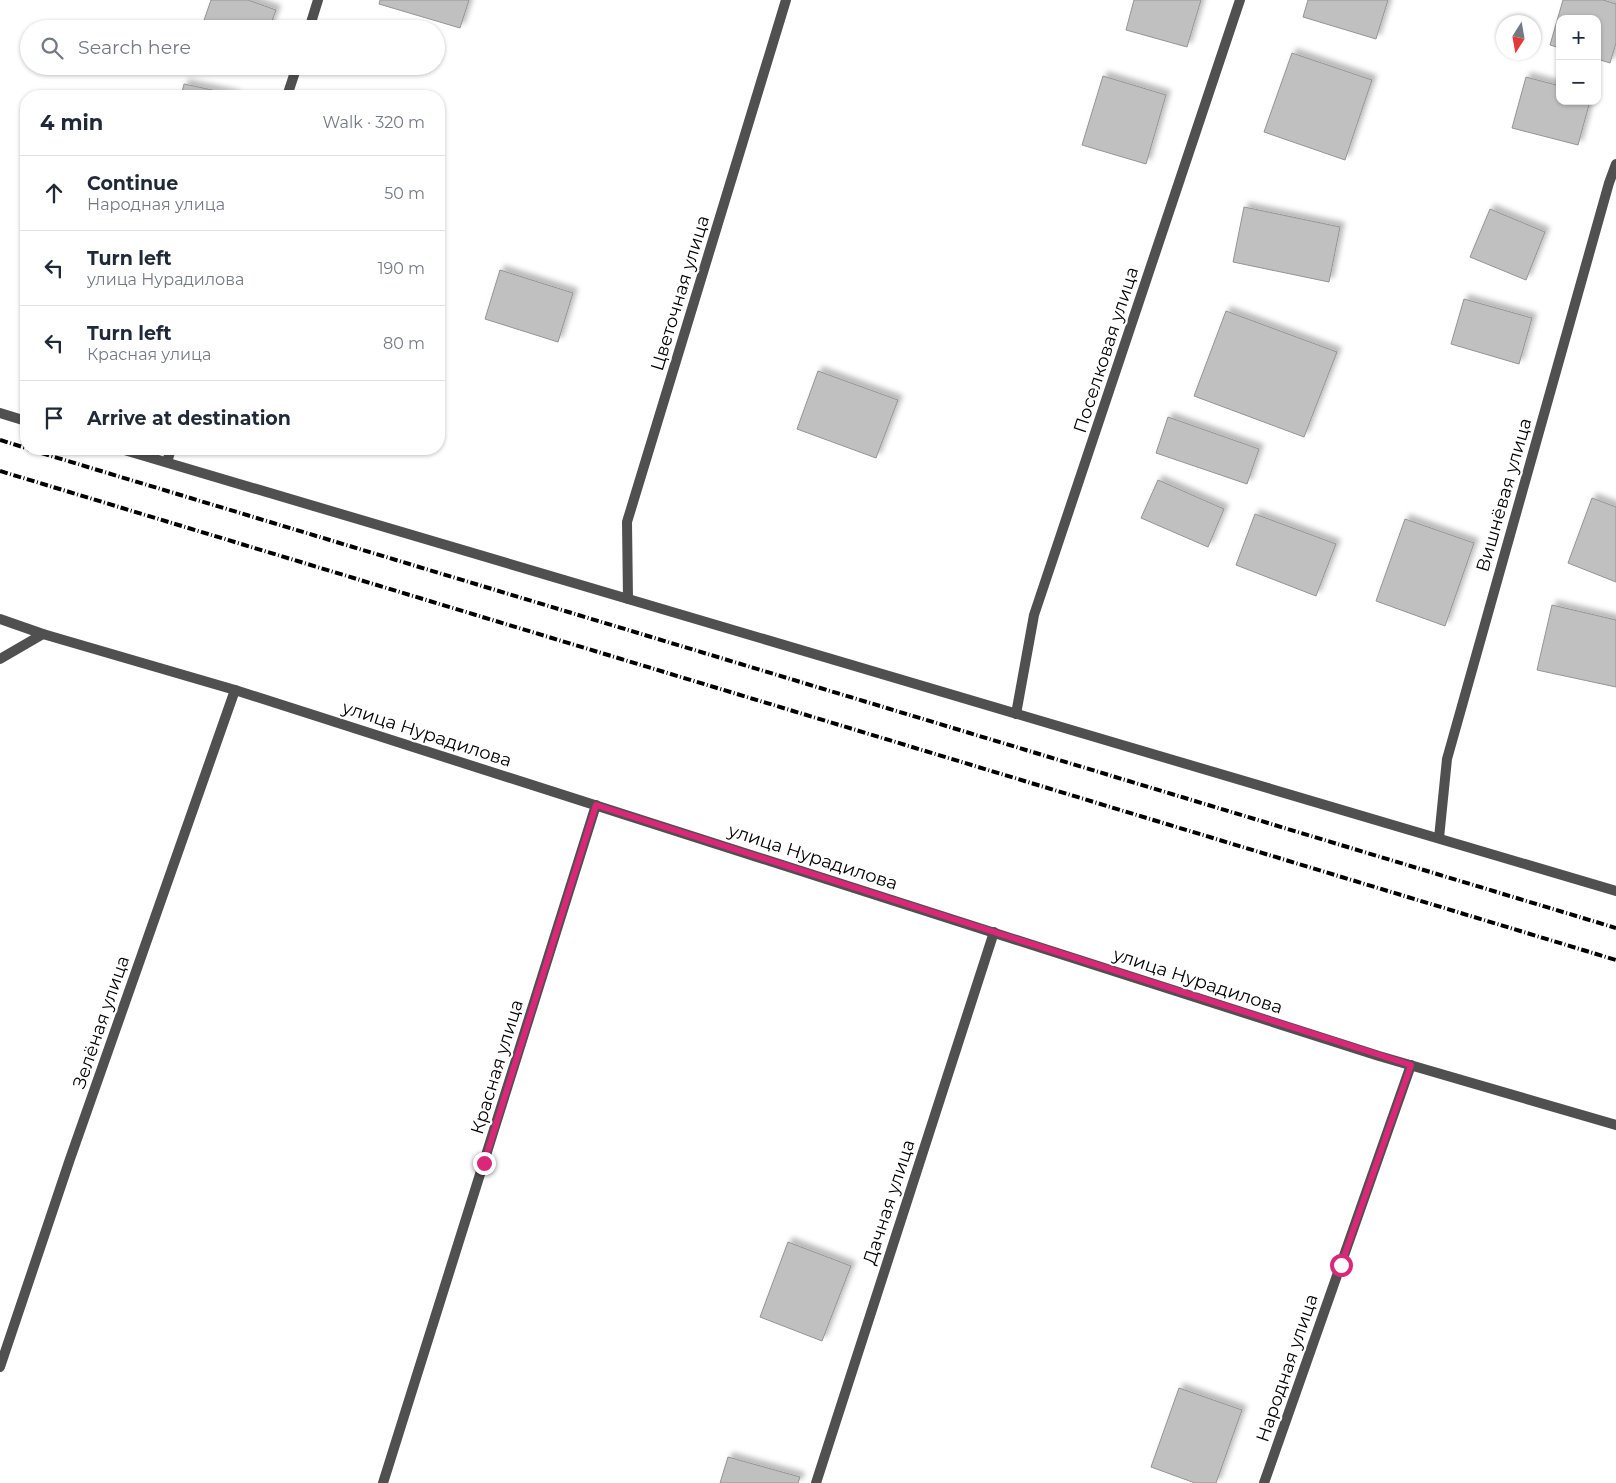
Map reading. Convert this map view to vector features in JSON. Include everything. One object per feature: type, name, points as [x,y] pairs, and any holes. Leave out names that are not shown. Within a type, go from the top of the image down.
[{"type":"street","points":[[312,20],[318,0]]},
{"type":"street","name":"Цветочная улица","points":[[628,599],[627,522],[786,0]]},
{"type":"street","name":"Поселковая улица","points":[[1016,714],[1034,615],[1240,0]]},
{"type":"street","points":[[289,90],[294,75]]},
{"type":"street","name":"Вишнёвая улица","points":[[1439,838],[1447,760],[1606,192],[1616,164]]},
{"type":"street","points":[[0,413],[20,419]]},
{"type":"street","points":[[142,455],[1616,891]]},
{"type":"street","points":[[167,462],[169,455]]},
{"type":"street","name":"улица Нурадилова","points":[[0,619],[43,634],[235,690],[1411,1065],[1616,1125]]},
{"type":"street","points":[[0,659],[43,634]]},
{"type":"street","name":"Зелёная улица","points":[[0,1367],[73,1150],[235,690]]},
{"type":"street","name":"Красная улица","points":[[383,1483],[596,805]]},
{"type":"street","name":"Дачная улица","points":[[816,1483],[994,932]]},
{"type":"street","name":"Народная улица","points":[[1264,1483],[1411,1065]]},
{"type":"building","points":[[211,0],[248,0],[276,10],[272,20],[204,20]]},
{"type":"building","points":[[380,0],[469,0],[460,28],[445,24],[445,20],[433,20],[379,4]]},
{"type":"building","points":[[1134,0],[1201,0],[1187,47],[1126,30]]},
{"type":"building","points":[[1308,0],[1388,0],[1376,39],[1303,17]]},
{"type":"building","points":[[1563,0],[1603,0],[1616,4],[1616,43],[1610,63],[1601,60],[1601,15],[1559,15]]},
{"type":"building","points":[[1556,24],[1556,47],[1550,45]]},
{"type":"building","points":[[1292,53],[1372,80],[1345,160],[1264,132]]},
{"type":"building","points":[[1103,76],[1166,95],[1146,164],[1082,145]]},
{"type":"building","points":[[1526,77],[1556,85],[1556,105],[1589,105],[1578,145],[1512,128]]},
{"type":"building","points":[[184,84],[212,90],[182,90]]},
{"type":"building","points":[[1244,207],[1340,227],[1329,282],[1233,262]]},
{"type":"building","points":[[1490,209],[1545,232],[1526,280],[1470,257]]},
{"type":"building","points":[[500,270],[573,293],[558,342],[485,319]]},
{"type":"building","points":[[1464,299],[1532,318],[1519,364],[1451,344]]},
{"type":"building","points":[[1226,311],[1337,352],[1304,437],[1194,396]]},
{"type":"building","points":[[818,371],[898,400],[876,458],[797,429]]},
{"type":"building","points":[[1168,417],[1259,449],[1247,484],[1156,453]]},
{"type":"building","points":[[1158,480],[1224,509],[1208,547],[1141,518]]},
{"type":"building","points":[[1592,498],[1616,507],[1616,582],[1568,563]]},
{"type":"building","points":[[1255,514],[1336,544],[1316,596],[1236,565]]},
{"type":"building","points":[[1405,519],[1474,543],[1445,626],[1376,601]]},
{"type":"building","points":[[1552,605],[1616,620],[1616,687],[1537,670]]},
{"type":"building","points":[[788,1242],[851,1266],[822,1341],[760,1317]]},
{"type":"building","points":[[1179,1388],[1242,1410],[1216,1483],[1195,1483],[1151,1467]]},
{"type":"building","points":[[728,1457],[800,1477],[798,1483],[720,1483]]},
{"type":"railway","points":[[0,440],[20,446]]},
{"type":"railway","points":[[48,455],[1616,928]]},
{"type":"railway","points":[[0,471],[1616,960]]},
{"type":"route","points":[[484,1163],[596,805],[1411,1065],[1341,1265]]}]
